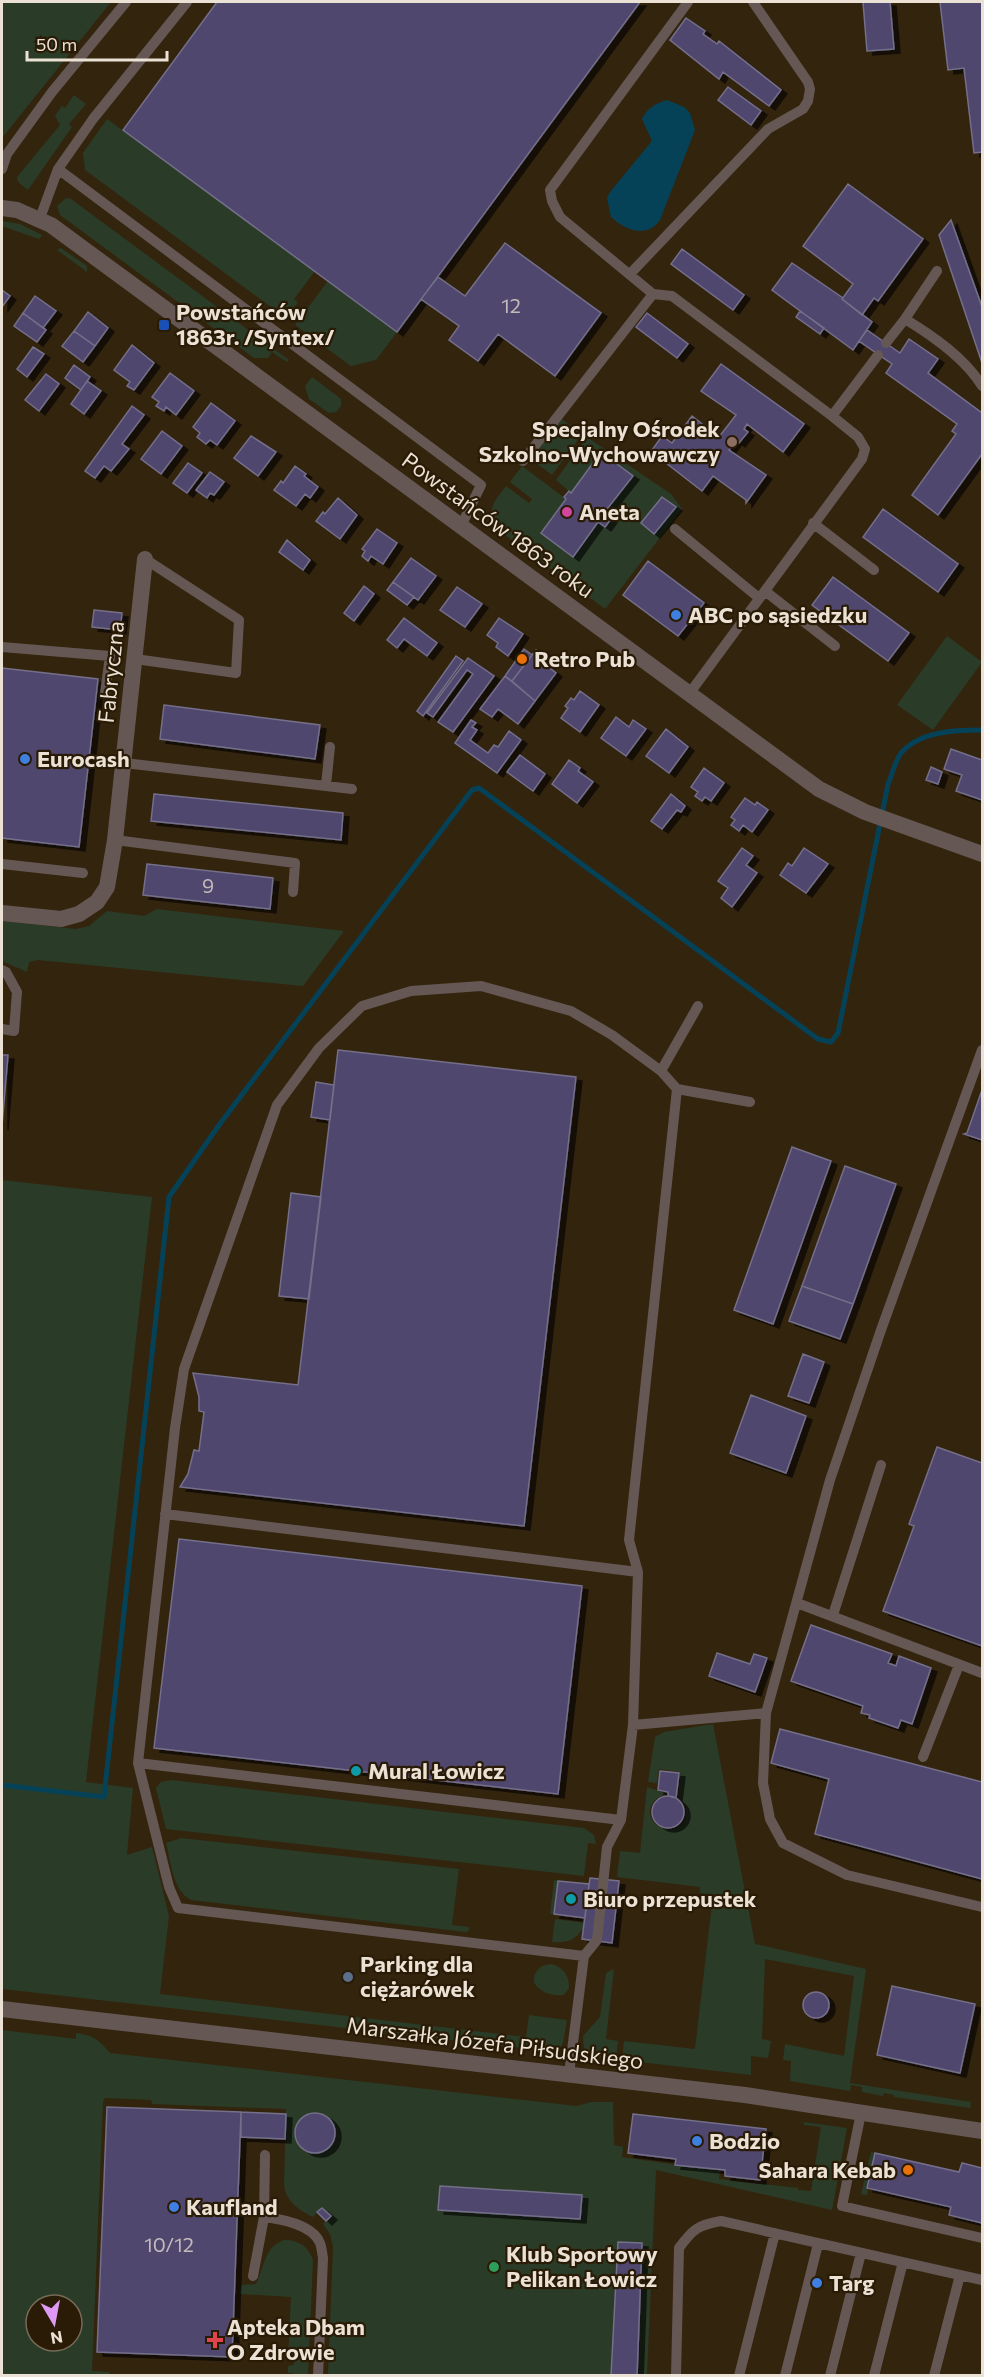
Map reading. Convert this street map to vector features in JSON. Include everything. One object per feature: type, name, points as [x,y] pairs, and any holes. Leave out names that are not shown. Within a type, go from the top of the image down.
[{"type":"street","name":"Powstańców 1863 roku","points":[[2,208],[17,210],[40,218],[819,789],[865,812],[982,854]]},
{"type":"street","name":"Fabryczna","points":[[2,913],[61,919],[79,914],[96,902],[106,887],[115,840],[145,559]]},
{"type":"street","name":"Marszałka Józefa Piłsudskiego","points":[[2,2009],[745,2095],[982,2131]]},
{"type":"lane","points":[[2,169],[7,154],[52,92],[126,2]]},
{"type":"lane","points":[[40,218],[58,169],[93,119],[187,2]]},
{"type":"lane","points":[[688,2],[550,190],[552,201],[560,217],[653,294],[672,296],[832,416],[858,437],[865,449],[862,459],[689,694]]},
{"type":"lane","points":[[630,274],[768,129],[803,109],[808,101],[810,89],[808,82],[753,2]]},
{"type":"lane","points":[[58,169],[481,485],[461,526]]},
{"type":"lane","points":[[886,343],[937,271]]},
{"type":"lane","points":[[523,461],[653,294]]},
{"type":"lane","points":[[905,319],[926,332],[974,372],[982,386]]},
{"type":"lane","points":[[832,416],[878,355]]},
{"type":"lane","points":[[813,523],[874,570]]},
{"type":"lane","points":[[675,528],[835,646]]},
{"type":"lane","points":[[135,660],[236,673],[240,621],[145,559]]},
{"type":"lane","points":[[2,647],[110,656],[105,693]]},
{"type":"lane","points":[[326,785],[330,747]]},
{"type":"lane","points":[[124,763],[352,789]]},
{"type":"lane","points":[[115,840],[295,863],[293,892]]},
{"type":"lane","points":[[2,864],[83,873]]},
{"type":"lane","points":[[2,970],[6,972],[17,992],[14,1031],[2,1029]]},
{"type":"lane","points":[[584,1956],[178,1908],[169,1887],[138,1763],[165,1515],[184,1369],[277,1105],[319,1048],[362,1006],[411,991],[481,986],[571,1011],[612,1035],[661,1071],[677,1089],[750,1102]]},
{"type":"lane","points":[[661,1071],[698,1006]]},
{"type":"lane","points":[[982,1050],[881,1330],[830,1480],[766,1713],[763,1783],[770,1819],[783,1843],[847,1875],[982,1907]]},
{"type":"lane","points":[[569,2074],[584,1956],[597,1940],[608,1847],[621,1820],[633,1725],[638,1572],[629,1540],[677,1089]]},
{"type":"lane","points":[[833,1615],[881,1465]]},
{"type":"lane","points":[[165,1515],[638,1572]]},
{"type":"lane","points":[[797,1603],[982,1673]]},
{"type":"lane","points":[[923,1757],[958,1665]]},
{"type":"lane","points":[[633,1725],[766,1713]]},
{"type":"lane","points":[[138,1763],[621,1820]]},
{"type":"lane","points":[[861,2113],[842,2206],[982,2238]]},
{"type":"lane","points":[[253,2276],[264,2217],[265,2156]]},
{"type":"lane","points":[[264,2217],[287,2220],[320,2241],[323,2258],[318,2376]]},
{"type":"lane","points":[[676,2376],[680,2248],[689,2234],[701,2225],[721,2222],[982,2280]]},
{"type":"lane","points":[[739,2376],[775,2233]]},
{"type":"lane","points":[[785,2376],[818,2244]]},
{"type":"lane","points":[[830,2376],[861,2253]]},
{"type":"lane","points":[[874,2376],[903,2262]]},
{"type":"lane","points":[[934,2376],[960,2275]]},
{"type":"green space","points":[[2,2],[111,2],[2,138]]},
{"type":"green space","points":[[74,95],[86,104],[69,124],[72,127],[28,190],[18,182],[17,177],[60,125],[55,116],[62,106],[65,108]]},
{"type":"green space","points":[[107,119],[315,271],[294,299],[298,302],[286,318],[85,170],[83,153]]},
{"type":"green space","points":[[66,198],[71,199],[289,360],[287,362],[272,352],[268,358],[254,358],[60,215],[57,206]]},
{"type":"green space","points":[[2,221],[20,224],[42,235],[39,239],[2,226]]},
{"type":"green space","points":[[61,248],[87,266],[87,272],[57,250]]},
{"type":"green space","points":[[328,281],[397,332],[376,360],[351,366],[295,325]]},
{"type":"green space","points":[[312,377],[341,399],[341,406],[336,412],[329,413],[309,399],[305,386]]},
{"type":"green space","points":[[559,417],[582,434],[552,475],[528,457]]},
{"type":"green space","points":[[587,437],[671,494],[682,509],[605,609],[493,526],[491,513],[506,486],[529,503],[532,499],[510,482],[522,466],[566,499],[573,556],[598,522],[605,527],[611,520],[603,514],[601,452],[571,493],[556,480]]},
{"type":"green space","points":[[947,636],[982,662],[933,730],[897,705]]},
{"type":"green space","points":[[157,909],[344,931],[303,986],[38,960],[29,962],[27,972],[2,961],[2,921],[76,929],[89,926],[107,911],[144,916]]},
{"type":"green space","points":[[2,1180],[152,1197],[86,1782],[133,1788],[127,1855],[152,1847],[169,1916],[160,1994],[526,2037],[529,2015],[567,2020],[563,2043],[557,2052],[2,1989]]},
{"type":"green space","points":[[713,1724],[755,1944],[866,1969],[850,2083],[971,2102],[970,2108],[894,2097],[894,2095],[884,2093],[883,2096],[862,2092],[862,2087],[851,2085],[850,2091],[790,2081],[791,2061],[783,2060],[785,2044],[844,2056],[854,1976],[765,1959],[762,2039],[771,2041],[768,2058],[751,2056],[751,2075],[622,2060],[624,2041],[695,2049],[713,1895],[700,1893],[700,1887],[617,1877],[620,1851],[640,1853],[647,1787],[666,1793],[655,1800],[650,1809],[651,1817],[662,1828],[677,1828],[683,1823],[686,1813],[683,1802],[678,1797],[680,1772],[659,1769],[657,1783],[648,1782],[655,1737],[664,1732]]},
{"type":"green space","points":[[171,1780],[584,1828],[594,1835],[596,1844],[588,1843],[584,1876],[166,1829],[156,1788],[161,1782]]},
{"type":"green space","points":[[181,1838],[459,1869],[452,1925],[469,1927],[469,1930],[466,1932],[191,1900],[176,1882],[166,1843]]},
{"type":"green space","points":[[554,1880],[558,1881],[554,1914],[550,1914]]},
{"type":"green space","points":[[555,1919],[586,1923],[573,1939],[552,1942]]},
{"type":"green space","points":[[552,1964],[563,1970],[567,1976],[569,1988],[564,1995],[547,1993],[534,1983],[538,1969]]},
{"type":"green space","points":[[614,1969],[606,2039],[618,2041],[616,2059],[587,2055],[584,2050],[583,2036],[600,2017],[606,1973]]},
{"type":"green space","points":[[2,2030],[76,2039],[76,2033],[87,2035],[110,2053],[577,2106],[591,2102],[613,2102],[614,2145],[623,2147],[622,2157],[720,2171],[719,2179],[798,2188],[798,2190],[811,2191],[821,2127],[804,2125],[804,2122],[847,2128],[832,2210],[656,2170],[647,2375],[328,2376],[333,2247],[330,2234],[323,2224],[331,2216],[322,2207],[313,2217],[298,2208],[287,2195],[284,2184],[286,2109],[152,2104],[151,2100],[105,2098],[103,2102],[92,2371],[109,2372],[109,2375],[2,2376]]},
{"type":"green space","points":[[871,2152],[875,2153],[867,2195],[861,2194]]},
{"type":"green space","points":[[284,2240],[302,2245],[313,2260],[308,2375],[288,2373],[288,2366],[294,2365],[294,2360],[288,2360],[291,2297],[240,2294],[241,2285],[256,2284],[268,2253],[277,2243]]},
{"type":"water","points":[[667,100],[684,107],[690,113],[695,130],[660,220],[654,226],[642,231],[629,229],[611,217],[607,198],[652,141],[642,119],[644,115],[652,107]]},
{"type":"building","points":[[217,2],[640,2],[397,332],[123,130]]},
{"type":"building","points":[[863,2],[890,2],[894,49],[867,51]]},
{"type":"building","points":[[940,2],[982,2],[982,152],[974,153],[964,68],[948,70]]},
{"type":"building","points":[[686,18],[705,31],[703,34],[717,44],[719,41],[781,90],[769,106],[723,72],[719,79],[670,40]]},
{"type":"building","points":[[728,87],[761,111],[751,125],[718,100]]},
{"type":"building","points":[[848,184],[923,239],[878,301],[874,298],[862,315],[842,299],[853,284],[803,246]]},
{"type":"building","points":[[951,220],[982,307],[982,363],[939,235]]},
{"type":"building","points":[[505,243],[601,313],[555,376],[498,334],[478,361],[449,340],[459,326],[421,299],[438,277],[465,296]]},
{"type":"building","points":[[682,249],[744,295],[733,310],[671,264]]},
{"type":"building","points":[[792,263],[843,298],[872,322],[853,350],[772,290]]},
{"type":"building","points":[[2,290],[10,296],[2,307]]},
{"type":"building","points":[[35,296],[56,311],[43,328],[23,313]]},
{"type":"building","points":[[800,311],[824,328],[820,334],[796,317]]},
{"type":"building","points":[[88,312],[108,328],[95,346],[74,331]]},
{"type":"building","points":[[23,313],[46,330],[37,342],[14,326]]},
{"type":"building","points":[[647,313],[688,344],[677,358],[636,327]]},
{"type":"building","points":[[867,330],[900,353],[909,339],[938,359],[928,373],[982,413],[982,454],[938,515],[912,495],[956,434],[952,431],[957,424],[886,373],[892,364],[859,341]]},
{"type":"building","points":[[74,331],[95,346],[83,362],[62,346]]},
{"type":"building","points":[[132,345],[154,363],[134,390],[127,386],[130,382],[114,370]]},
{"type":"building","points":[[33,347],[44,354],[27,377],[17,369]]},
{"type":"building","points":[[721,364],[804,424],[783,452],[747,424],[744,429],[748,432],[739,443],[736,440],[729,450],[766,475],[746,503],[746,500],[713,476],[702,491],[650,453],[662,436],[672,443],[692,416],[719,437],[736,415],[701,391]]},
{"type":"building","points":[[74,365],[90,377],[81,390],[65,378]]},
{"type":"building","points":[[170,373],[194,391],[176,415],[166,407],[164,411],[156,406],[159,402],[152,397]]},
{"type":"building","points":[[46,374],[59,384],[39,411],[25,400]]},
{"type":"building","points":[[87,381],[101,391],[84,414],[71,404]]},
{"type":"building","points":[[211,403],[235,421],[217,445],[210,440],[206,444],[197,437],[200,433],[193,427]]},
{"type":"building","points":[[132,406],[144,415],[122,444],[129,449],[111,471],[104,466],[95,478],[85,471]]},
{"type":"building","points":[[162,431],[182,446],[161,474],[141,459]]},
{"type":"building","points":[[251,436],[276,452],[258,476],[234,458]]},
{"type":"building","points":[[601,452],[633,476],[603,514],[611,519],[605,527],[598,522],[573,557],[541,533],[566,499],[564,497],[569,491],[571,493]]},
{"type":"building","points":[[188,463],[202,473],[187,493],[173,483]]},
{"type":"building","points":[[295,466],[318,487],[310,498],[305,494],[296,506],[274,490],[281,481],[283,483]]},
{"type":"building","points":[[210,472],[224,482],[214,495],[210,493],[207,498],[196,490]]},
{"type":"building","points":[[662,497],[676,507],[654,534],[641,523]]},
{"type":"building","points":[[338,498],[357,515],[340,539],[316,521]]},
{"type":"building","points":[[883,509],[958,564],[938,592],[863,537]]},
{"type":"building","points":[[377,529],[397,543],[383,564],[371,556],[368,561],[362,556],[365,551],[362,549]]},
{"type":"building","points":[[287,540],[310,560],[303,570],[279,552]]},
{"type":"building","points":[[411,558],[436,576],[418,600],[393,582]]},
{"type":"building","points":[[648,561],[704,603],[678,636],[623,595]]},
{"type":"building","points":[[833,577],[909,633],[888,661],[812,605]]},
{"type":"building","points":[[393,582],[414,597],[407,605],[387,590]]},
{"type":"building","points":[[364,586],[374,594],[354,621],[344,613]]},
{"type":"building","points":[[457,587],[482,604],[465,627],[440,610]]},
{"type":"building","points":[[94,610],[122,613],[120,630],[92,627]]},
{"type":"building","points":[[404,618],[437,643],[427,656],[404,639],[397,648],[387,640]]},
{"type":"building","points":[[499,618],[523,634],[508,656],[496,647],[498,643],[487,635]]},
{"type":"building","points":[[524,649],[532,655],[512,681],[505,676]]},
{"type":"building","points":[[536,650],[550,659],[546,665],[556,673],[535,701],[512,681]]},
{"type":"building","points":[[456,656],[463,661],[423,716],[417,711]]},
{"type":"building","points":[[468,658],[494,676],[453,732],[438,722],[473,674],[467,670],[433,717],[427,713]]},
{"type":"building","points":[[2,668],[98,679],[79,847],[2,838]]},
{"type":"building","points":[[505,676],[535,701],[518,724],[498,709],[492,717],[480,709]]},
{"type":"building","points":[[580,691],[599,705],[580,732],[561,718],[568,708],[565,706],[571,698],[574,700]]},
{"type":"building","points":[[164,705],[320,725],[315,759],[160,739]]},
{"type":"building","points":[[616,717],[629,727],[633,720],[646,729],[626,756],[601,738]]},
{"type":"building","points":[[471,720],[476,723],[472,727],[477,730],[470,740],[488,753],[494,745],[498,747],[509,731],[521,740],[497,773],[455,743]]},
{"type":"building","points":[[666,729],[688,747],[669,773],[646,756]]},
{"type":"building","points":[[951,749],[982,760],[982,800],[956,791],[962,775],[944,769]]},
{"type":"building","points":[[520,755],[545,774],[533,791],[507,772]]},
{"type":"building","points":[[569,760],[580,768],[578,771],[593,782],[577,803],[552,784]]},
{"type":"building","points":[[931,767],[942,772],[938,784],[926,780]]},
{"type":"building","points":[[704,768],[724,783],[711,801],[705,797],[702,801],[695,796],[698,792],[691,787]]},
{"type":"building","points":[[154,794],[343,813],[341,840],[151,821]]},
{"type":"building","points":[[671,794],[685,806],[681,812],[677,810],[662,829],[651,821]]},
{"type":"building","points":[[745,798],[755,805],[757,802],[768,810],[752,832],[743,825],[739,831],[731,825],[735,820],[731,817]]},
{"type":"building","points":[[742,848],[753,856],[746,865],[757,873],[732,907],[721,898],[728,888],[718,881]]},
{"type":"building","points":[[804,848],[828,864],[806,893],[780,875],[788,863],[792,866]]},
{"type":"building","points":[[147,864],[273,878],[270,909],[143,895]]},
{"type":"building","points":[[338,1050],[576,1077],[524,1526],[180,1487],[188,1474],[194,1450],[199,1451],[204,1412],[199,1411],[199,1397],[193,1373],[298,1385]]},
{"type":"building","points":[[2,1055],[8,1055],[2,1126]]},
{"type":"building","points":[[316,1082],[334,1085],[330,1120],[311,1117]]},
{"type":"building","points":[[982,1090],[982,1140],[964,1134],[967,1133]]},
{"type":"building","points":[[792,1147],[831,1161],[773,1324],[734,1310]]},
{"type":"building","points":[[845,1166],[896,1184],[853,1304],[802,1286]]},
{"type":"building","points":[[291,1193],[321,1197],[309,1299],[279,1296]]},
{"type":"building","points":[[802,1286],[853,1304],[840,1339],[789,1321]]},
{"type":"building","points":[[803,1354],[824,1362],[809,1403],[788,1396]]},
{"type":"building","points":[[751,1395],[806,1416],[786,1473],[730,1453]]},
{"type":"building","points":[[937,1447],[982,1463],[982,1646],[883,1611],[914,1526],[909,1524]]},
{"type":"building","points":[[179,1539],[582,1586],[558,1794],[154,1748]]},
{"type":"building","points":[[811,1625],[892,1654],[888,1663],[896,1666],[899,1656],[931,1668],[912,1724],[901,1720],[898,1728],[869,1718],[870,1715],[861,1713],[863,1706],[791,1681]]},
{"type":"building","points":[[717,1653],[750,1664],[754,1654],[767,1658],[755,1692],[709,1676]]},
{"type":"building","points":[[780,1729],[982,1782],[982,1879],[815,1834],[829,1779],[771,1763]]},
{"type":"building","points":[[660,1771],[679,1773],[676,1798],[668,1796],[668,1792],[658,1790]]},
{"type":"building","points":[[668,1796],[679,1801],[684,1812],[679,1823],[668,1828],[657,1823],[652,1812],[657,1801]]},
{"type":"building","points":[[590,1878],[619,1881],[612,1943],[582,1939]]},
{"type":"building","name":"Biuro przepustek","points":[[558,1881],[589,1884],[585,1918],[554,1914]]},
{"type":"building","points":[[892,1986],[975,2004],[960,2073],[877,2055]]},
{"type":"building","points":[[816,1992],[825,1996],[829,2005],[825,2014],[816,2018],[807,2014],[803,2005],[807,1996]]},
{"type":"building","points":[[107,2107],[241,2112],[232,2357],[97,2352]]},
{"type":"building","points":[[241,2112],[286,2114],[285,2139],[241,2137]]},
{"type":"building","points":[[315,2113],[329,2119],[335,2133],[329,2147],[315,2153],[301,2147],[295,2133],[301,2119]]},
{"type":"building","name":"Bodzio","points":[[633,2114],[766,2129],[760,2180],[725,2176],[725,2170],[675,2165],[676,2159],[628,2153]]},
{"type":"building","points":[[875,2153],[959,2172],[962,2163],[982,2168],[982,2223],[949,2215],[951,2207],[867,2188]]},
{"type":"building","points":[[440,2186],[582,2195],[580,2219],[438,2210]]},
{"type":"building","points":[[322,2208],[331,2216],[326,2221],[317,2212]]},
{"type":"building","points":[[618,2242],[642,2243],[637,2376],[611,2376]]},
{"type":"waterway","points":[[2,1785],[104,1797],[169,1197],[219,1125],[472,790],[479,788],[818,1039],[831,1042],[838,1033],[888,784],[897,760],[909,746],[928,736],[950,731],[982,730]]},
{"type":"place","name":"Powstańców 1863r. /Syntex/","points":[[164,325]]},
{"type":"place","name":"Specjalny Ośrodek Szkolno-Wychowawczy","points":[[732,442]]},
{"type":"place","name":"Aneta","points":[[567,512]]},
{"type":"place","name":"ABC po sąsiedzku","points":[[676,615]]},
{"type":"place","name":"Retro Pub","points":[[522,659]]},
{"type":"place","name":"Eurocash","points":[[25,759]]},
{"type":"place","name":"Mural Łowicz","points":[[356,1771]]},
{"type":"place","name":"Biuro przepustek","points":[[571,1899]]},
{"type":"place","name":"Parking dla ciężarówek","points":[[348,1977]]},
{"type":"place","name":"Bodzio","points":[[697,2141]]},
{"type":"place","name":"Sahara Kebab","points":[[908,2170]]},
{"type":"place","name":"Kaufland","points":[[174,2207]]},
{"type":"place","name":"Klub Sportowy Pelikan Łowicz","points":[[494,2267]]},
{"type":"place","name":"Targ","points":[[817,2283]]},
{"type":"place","name":"Apteka Dbam O Zdrowie","points":[[215,2340]]}]
